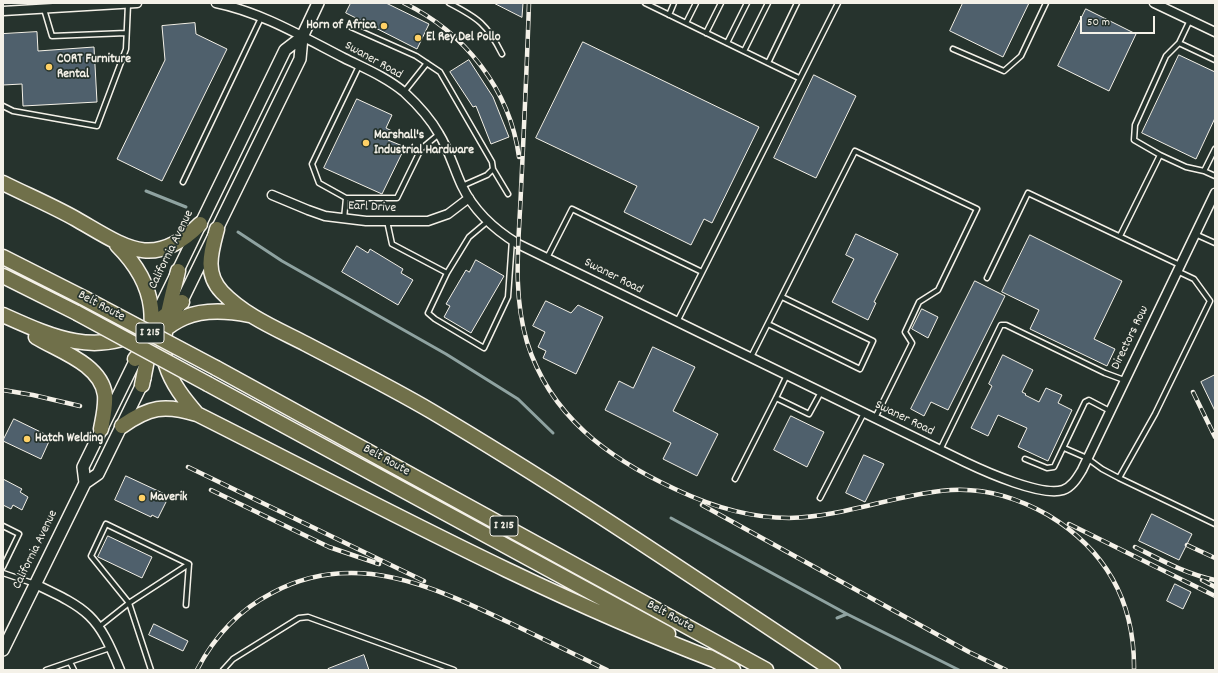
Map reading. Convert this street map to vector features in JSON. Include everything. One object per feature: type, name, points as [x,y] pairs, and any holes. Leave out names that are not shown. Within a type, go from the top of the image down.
[{"type":"highway","points":[[3,183],[75,219],[114,242],[136,250],[161,250],[177,243],[200,224]]},
{"type":"highway","points":[[217,229],[210,260],[212,278],[222,292],[252,316],[398,392],[468,433],[672,563],[833,670]]},
{"type":"highway","points":[[114,242],[136,265],[147,286],[152,313],[150,342],[142,385]]},
{"type":"highway","name":"Belt Route","points":[[3,257],[216,368],[766,670]]},
{"type":"highway","points":[[178,271],[168,325],[165,356],[170,375],[181,395],[197,414]]},
{"type":"highway","name":"Belt Route","points":[[3,276],[77,313],[733,670]]},
{"type":"highway","points":[[135,359],[168,325],[182,302]]},
{"type":"highway","points":[[3,316],[55,337],[88,343],[104,342],[126,337],[151,325],[168,325],[189,317],[217,312],[252,316]]},
{"type":"highway","points":[[3,316],[80,363],[96,375],[105,394],[105,410],[101,429]]},
{"type":"highway","points":[[122,426],[136,416],[155,409],[174,408],[197,414],[446,540],[537,584],[651,636],[717,661]]},
{"type":"main road","name":"California Avenue","points":[[182,302],[300,59],[302,37],[318,3]]},
{"type":"main road","name":"California Avenue","points":[[85,483],[83,467],[200,224],[285,50],[302,37]]},
{"type":"main road","name":"California Avenue","points":[[3,650],[85,483],[98,474],[142,385],[168,325]]},
{"type":"street","points":[[3,11],[132,3]]},
{"type":"street","name":"Swaner Road","points":[[216,3],[243,9],[385,79],[404,92],[424,113],[439,134],[462,186],[469,198],[488,221],[512,240],[676,322],[987,472],[1037,489],[1055,492],[1064,489]]},
{"type":"street","points":[[1154,3],[1215,32]]},
{"type":"street","name":"Directors Row","points":[[1064,489],[1077,478],[1215,193]]},
{"type":"street","name":"Earl Drive","points":[[272,195],[308,210],[344,219],[387,221],[428,221],[439,218],[469,198]]},
{"type":"street","points":[[35,584],[75,603],[93,618],[100,626],[120,670]]},
{"type":"lane","points":[[3,106],[13,111],[97,126],[126,49],[126,33],[132,3]]},
{"type":"lane","points":[[449,3],[480,21],[488,29],[502,54]]},
{"type":"lane","points":[[669,14],[674,3]]},
{"type":"lane","points":[[686,23],[696,3]]},
{"type":"lane","points":[[706,33],[721,3]]},
{"type":"lane","points":[[727,43],[747,3]]},
{"type":"lane","points":[[744,51],[768,3]]},
{"type":"lane","points":[[768,63],[797,3]]},
{"type":"lane","points":[[676,322],[838,3]]},
{"type":"lane","points":[[953,50],[1004,71],[1021,56],[1046,3]]},
{"type":"lane","points":[[648,4],[799,78]]},
{"type":"lane","points":[[44,9],[52,36],[126,33]]},
{"type":"lane","points":[[183,182],[261,18]]},
{"type":"lane","points":[[1190,20],[1179,43],[1166,56],[1135,125],[1134,140],[1186,168],[1204,171],[1215,176]]},
{"type":"lane","points":[[351,27],[416,56],[440,72],[492,162],[493,169],[508,194]]},
{"type":"lane","points":[[1179,43],[1215,60]]},
{"type":"lane","points":[[404,92],[427,63]]},
{"type":"lane","points":[[359,66],[312,164],[319,183],[346,198],[397,198],[421,149],[439,134]]},
{"type":"lane","points":[[1204,171],[1215,149]]},
{"type":"lane","points":[[751,357],[855,151],[977,209],[938,290],[919,302],[905,332],[912,343],[876,418]]},
{"type":"lane","points":[[1120,236],[1160,155]]},
{"type":"lane","points":[[462,186],[487,175],[493,169]]},
{"type":"lane","points":[[987,278],[1028,193],[1120,236],[1179,268],[1194,279],[1210,301],[1215,302]]},
{"type":"lane","points":[[344,219],[346,198]]},
{"type":"lane","points":[[547,258],[572,209],[702,272]]},
{"type":"lane","points":[[387,221],[392,244],[447,273]]},
{"type":"lane","points":[[488,221],[469,237],[447,273],[428,312],[435,319],[484,348],[508,297],[512,240]]},
{"type":"lane","points":[[1195,234],[1215,243]]},
{"type":"lane","points":[[768,324],[860,369],[873,341],[782,297]]},
{"type":"lane","points":[[1119,478],[1155,414],[1210,301]]},
{"type":"lane","points":[[940,450],[1001,325],[1006,325],[1105,373],[1124,380]]},
{"type":"lane","points":[[735,479],[787,375]]},
{"type":"lane","points":[[776,398],[809,414],[821,392]]},
{"type":"lane","points":[[1025,459],[1047,468],[1052,468],[1064,448],[1087,400],[1110,411]]},
{"type":"lane","points":[[820,498],[864,412]]},
{"type":"lane","points":[[1064,448],[1087,458],[1102,469],[1119,478],[1215,524]]},
{"type":"lane","points":[[151,670],[129,602],[90,556],[106,524],[189,564]]},
{"type":"lane","points":[[3,526],[19,534],[3,568]]},
{"type":"lane","points":[[100,626],[129,602],[189,564]]},
{"type":"lane","points":[[186,605],[189,564]]},
{"type":"lane","points":[[3,573],[35,584]]},
{"type":"lane","points":[[223,670],[233,659],[292,622],[299,618],[308,617],[454,670]]},
{"type":"lane","points":[[46,670],[111,648]]},
{"type":"lane","points":[[70,662],[74,670]]},
{"type":"building","points":[[351,3],[386,3],[429,24],[417,49],[346,13]]},
{"type":"building","points":[[494,3],[523,3],[522,17]]},
{"type":"building","points":[[963,3],[1029,3],[1003,57],[950,31]]},
{"type":"building","points":[[1086,9],[1136,34],[1109,91],[1058,66]]},
{"type":"building","points":[[195,23],[196,34],[227,49],[162,181],[117,159],[165,60],[162,26]]},
{"type":"building","name":"CORT Furniture Rental","points":[[37,32],[38,51],[94,47],[97,102],[23,106],[22,84],[3,85],[3,34]]},
{"type":"building","points":[[583,42],[759,127],[712,223],[704,219],[691,245],[624,212],[637,186],[536,138]]},
{"type":"building","points":[[1179,55],[1215,72],[1215,118],[1196,159],[1142,133]]},
{"type":"building","points":[[469,60],[493,97],[509,137],[491,144],[476,106],[473,107],[450,72]]},
{"type":"building","points":[[814,75],[856,96],[816,178],[774,158]]},
{"type":"building","name":"Marshall's Industrial Hardware","points":[[357,99],[392,115],[386,128],[392,131],[388,140],[405,147],[382,194],[324,168]]},
{"type":"building","points":[[856,234],[898,254],[874,302],[876,303],[868,320],[832,302],[854,259],[846,255]]},
{"type":"building","points":[[1030,235],[1122,281],[1094,339],[1115,349],[1107,366],[1030,329],[1039,310],[1002,292]]},
{"type":"building","points":[[357,246],[368,253],[370,249],[403,269],[401,273],[413,280],[398,305],[342,272]]},
{"type":"building","points":[[476,260],[504,276],[471,333],[444,317],[450,306],[446,304],[466,270],[469,272]]},
{"type":"building","points":[[975,281],[1005,296],[948,410],[931,402],[924,416],[911,409]]},
{"type":"building","points":[[546,301],[571,313],[578,305],[603,317],[576,374],[543,358],[546,351],[538,347],[545,332],[533,326]]},
{"type":"building","points":[[922,309],[938,317],[928,338],[912,329]]},
{"type":"building","points":[[653,347],[695,367],[673,411],[718,434],[697,476],[663,459],[671,443],[605,410],[619,381],[633,388]]},
{"type":"building","points":[[1003,355],[1033,370],[1022,392],[1026,394],[1025,395],[1039,402],[1046,388],[1062,395],[1058,403],[1072,410],[1048,461],[1018,447],[1027,428],[998,415],[988,436],[971,428],[992,386],[989,384]]},
{"type":"building","points":[[1215,375],[1215,411],[1201,382]]},
{"type":"building","points":[[791,416],[824,432],[807,467],[774,450]]},
{"type":"building","name":"Hatch Welding","points":[[14,419],[51,437],[41,459],[3,441]]},
{"type":"building","points":[[864,455],[884,464],[865,502],[846,493]]},
{"type":"building","name":"Maverik","points":[[126,476],[169,496],[158,518],[152,515],[151,517],[115,500]]},
{"type":"building","points":[[3,479],[22,489],[20,492],[28,497],[22,510],[13,505],[11,509],[3,505]]},
{"type":"building","points":[[1152,514],[1192,534],[1179,560],[1139,541]]},
{"type":"building","points":[[108,536],[152,557],[142,578],[98,557]]},
{"type":"building","points":[[1175,584],[1191,592],[1183,609],[1167,601]]},
{"type":"building","points":[[154,624],[188,641],[183,651],[149,635]]},
{"type":"building","points":[[364,655],[369,670],[328,670],[328,669]]},
{"type":"waterway","points":[[146,191],[186,207]]},
{"type":"waterway","points":[[238,232],[282,261],[446,354],[518,399],[553,433]]},
{"type":"waterway","points":[[671,518],[847,614],[959,670]]},
{"type":"waterway","points":[[837,618],[847,614]]},
{"type":"railway","points":[[404,3],[426,15],[446,30],[481,65],[506,108],[514,132],[519,157]]},
{"type":"railway","points":[[529,3],[518,247],[519,304],[527,342],[537,368],[550,392],[566,413],[584,432],[605,448],[650,477],[702,501],[744,513],[759,516],[789,518],[809,517],[850,510],[931,492],[951,490],[976,491],[1001,495],[1037,509],[1068,529],[1086,544],[1101,561],[1113,580],[1123,600],[1129,622],[1133,645],[1134,670]]},
{"type":"railway","points":[[3,390],[33,395],[80,406]]},
{"type":"railway","points":[[1193,392],[1215,437]]},
{"type":"railway","points":[[188,467],[424,581]]},
{"type":"railway","points":[[211,490],[329,547],[379,564]]},
{"type":"railway","points":[[702,505],[969,652],[1006,670]]},
{"type":"railway","points":[[1069,524],[1215,596]]},
{"type":"railway","points":[[1187,545],[1215,558]]},
{"type":"railway","points":[[1135,547],[1164,562],[1215,580]]},
{"type":"railway","points":[[197,670],[211,646],[228,626],[238,616],[260,600],[272,593],[303,580],[333,574],[363,573],[422,585],[451,596],[607,670]]},
{"type":"railway","points":[[1202,580],[1215,587]]},
{"type":"place","name":"Horn of Africa","points":[[384,26]]},
{"type":"place","name":"El Rey Del Pollo","points":[[418,38]]},
{"type":"place","name":"CORT Furniture Rental","points":[[49,67]]},
{"type":"place","name":"Marshall's Industrial Hardware","points":[[366,143]]},
{"type":"place","name":"Hatch Welding","points":[[27,439]]},
{"type":"place","name":"Maverik","points":[[142,498]]}]
